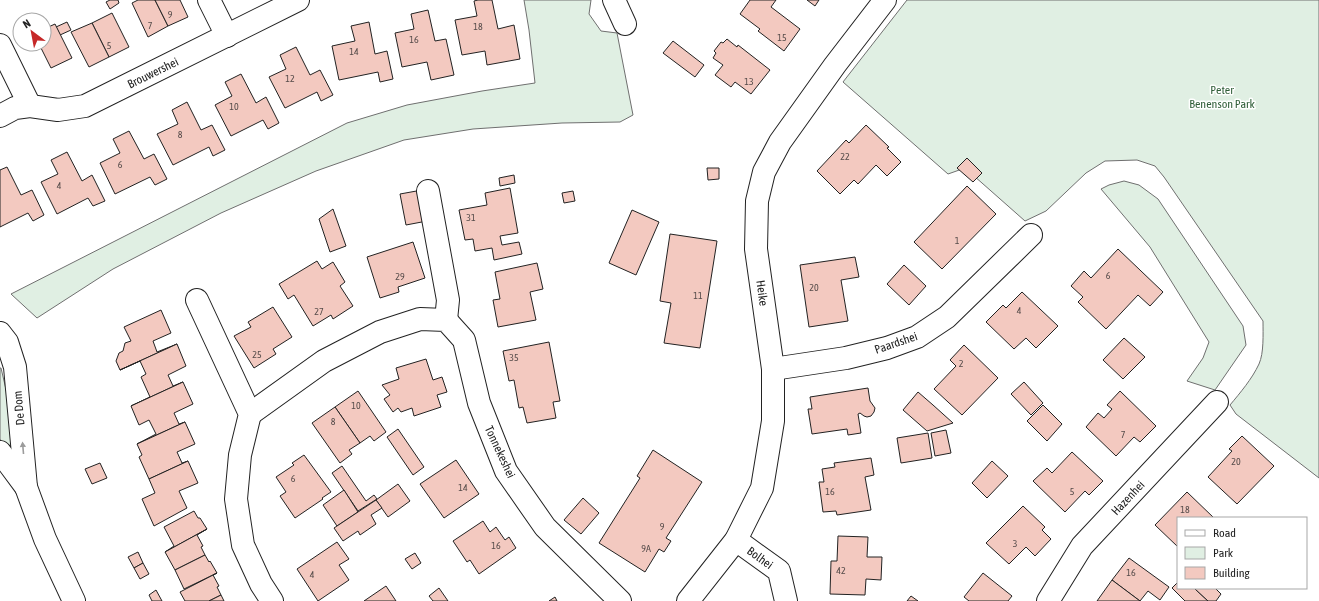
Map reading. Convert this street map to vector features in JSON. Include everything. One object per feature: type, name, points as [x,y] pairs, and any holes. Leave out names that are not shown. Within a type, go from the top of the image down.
[{"type":"street","points":[[209,0],[227,36]]},
{"type":"street","name":"Brouwershei","points":[[0,116],[15,108],[30,106],[58,110],[85,106],[298,0]]},
{"type":"street","points":[[614,0],[625,24]]},
{"type":"street","name":"Heike","points":[[688,601],[736,540],[762,488],[772,421],[773,368],[756,249],[757,201],[764,172],[780,142],[835,65],[885,0]]},
{"type":"street","points":[[0,45],[30,106]]},
{"type":"street","points":[[250,414],[324,361],[380,332],[420,319],[446,320],[448,300],[428,191]]},
{"type":"street","name":"Paardshei","points":[[773,368],[846,358],[887,348],[917,338],[947,317],[1031,235]]},
{"type":"street","points":[[198,300],[250,414],[240,455],[236,499],[244,545],[261,584],[272,601]]},
{"type":"street","name":"Tonnekeshei","points":[[446,320],[464,340],[479,403],[506,471],[545,526],[620,601]]},
{"type":"street","name":"De Dom","points":[[0,333],[7,342],[15,367],[26,487],[45,539],[74,601]]},
{"type":"street","name":"Hazenhei","points":[[1048,601],[1082,546],[1217,402]]},
{"type":"street","name":"De Dom","points":[[0,452],[26,487]]},
{"type":"street","name":"Bolhei","points":[[736,540],[779,571],[786,601]]},
{"type":"green space","points":[[524,0],[591,0],[589,14],[601,31],[617,33],[633,115],[620,122],[562,123],[473,129],[404,140],[316,171],[221,213],[113,269],[37,318],[11,294],[347,123],[407,105],[535,83]]},
{"type":"green space","name":"Peter Benenson Park","points":[[907,0],[1319,0],[1319,478],[1236,414],[1230,405],[1242,391],[1261,360],[1263,321],[1155,166],[1137,160],[1105,161],[1086,173],[1046,211],[1025,221],[965,168],[948,174],[843,82]]},
{"type":"green space","points":[[1124,181],[1139,185],[1158,199],[1243,326],[1246,345],[1215,390],[1187,381],[1203,358],[1209,342],[1150,247],[1101,189]]},
{"type":"green space","points":[[0,368],[8,398],[14,446],[4,446],[0,439]]},
{"type":"building","points":[[110,0],[118,0],[119,3],[110,9],[106,2]]},
{"type":"building","points":[[138,0],[155,0],[168,26],[148,37],[132,3]]},
{"type":"building","points":[[155,0],[180,0],[188,17],[168,26]]},
{"type":"building","points":[[492,0],[498,29],[514,25],[520,59],[487,65],[485,51],[462,55],[455,20],[477,16],[474,1]]},
{"type":"building","points":[[750,0],[776,0],[771,7],[800,29],[784,51],[758,31],[760,29],[740,14]]},
{"type":"building","points":[[807,0],[819,0],[815,6]]},
{"type":"building","points":[[428,10],[435,41],[446,39],[454,75],[431,80],[427,62],[402,67],[395,33],[414,29],[411,14]]},
{"type":"building","points":[[112,13],[129,47],[109,57],[92,23]]},
{"type":"building","points":[[67,22],[71,30],[60,35],[56,27]]},
{"type":"building","points":[[369,22],[375,54],[387,51],[393,79],[380,82],[378,72],[339,80],[332,46],[355,41],[351,26]]},
{"type":"building","points":[[92,23],[109,57],[89,67],[71,32]]},
{"type":"building","points":[[55,24],[72,58],[51,68],[43,52],[52,52],[52,25]]},
{"type":"building","points":[[727,39],[737,47],[738,45],[770,70],[751,94],[735,82],[731,87],[715,75],[723,65],[713,58],[716,53],[714,51],[721,42],[723,43]]},
{"type":"building","points":[[673,41],[704,65],[695,77],[663,53]]},
{"type":"building","points":[[296,47],[310,75],[320,70],[333,95],[321,101],[317,92],[285,108],[269,77],[286,69],[280,55]]},
{"type":"building","points":[[241,74],[256,103],[266,97],[279,123],[268,129],[263,120],[231,136],[215,105],[232,96],[225,82]]},
{"type":"building","points":[[187,102],[201,130],[212,125],[225,150],[213,156],[209,147],[173,165],[157,134],[178,124],[172,110]]},
{"type":"building","points":[[866,125],[889,147],[887,148],[901,162],[887,176],[876,165],[858,184],[854,180],[840,194],[817,171],[846,140],[849,143]]},
{"type":"building","points":[[129,131],[144,159],[154,154],[167,179],[155,185],[150,177],[115,194],[100,163],[120,153],[113,139]]},
{"type":"building","points":[[67,152],[82,181],[92,175],[105,201],[93,206],[88,198],[57,214],[41,182],[58,174],[51,160]]},
{"type":"building","points":[[967,158],[982,173],[973,182],[957,168]]},
{"type":"building","points":[[7,167],[21,195],[32,190],[44,215],[33,221],[28,213],[0,227],[0,170]]},
{"type":"building","points":[[707,168],[719,168],[719,179],[708,180]]},
{"type":"building","points":[[514,175],[515,183],[500,186],[499,178]]},
{"type":"building","points":[[967,186],[996,214],[942,269],[914,242]]},
{"type":"building","points":[[510,188],[518,233],[500,236],[502,245],[519,242],[522,254],[494,260],[492,248],[475,251],[473,239],[465,240],[459,210],[487,205],[485,193]]},
{"type":"building","points":[[422,190],[427,221],[406,225],[400,194]]},
{"type":"building","points":[[573,191],[575,201],[564,203],[562,193]]},
{"type":"building","points":[[333,209],[346,246],[330,252],[319,219]]},
{"type":"building","points":[[632,210],[659,222],[636,275],[609,263]]},
{"type":"building","points":[[670,234],[717,241],[700,348],[664,343],[671,303],[660,301]]},
{"type":"building","points":[[413,242],[425,278],[398,287],[399,292],[380,298],[367,257]]},
{"type":"building","points":[[1118,249],[1163,292],[1150,306],[1138,295],[1106,329],[1078,302],[1083,297],[1071,286],[1084,271],[1091,278]]},
{"type":"building","points":[[855,257],[859,277],[841,280],[848,321],[809,327],[800,265]]},
{"type":"building","points":[[317,261],[322,269],[333,262],[345,282],[340,286],[353,306],[333,319],[331,315],[313,326],[294,295],[288,299],[279,284]]},
{"type":"building","points":[[537,263],[543,289],[530,292],[536,320],[498,327],[493,300],[500,299],[495,272]]},
{"type":"building","points":[[904,265],[926,286],[909,305],[887,284]]},
{"type":"building","points":[[1022,292],[1058,326],[1036,348],[1026,338],[1014,349],[986,322],[1003,305],[1006,308]]},
{"type":"building","points":[[273,307],[292,337],[273,349],[276,354],[254,368],[234,336],[251,327],[248,322]]},
{"type":"building","points":[[161,310],[171,333],[153,341],[157,352],[177,344],[120,370],[116,361],[119,353],[123,351],[125,343],[131,341],[124,327]]},
{"type":"building","points":[[1124,338],[1145,357],[1123,379],[1103,360]]},
{"type":"building","points":[[549,342],[560,401],[553,402],[556,418],[527,423],[523,407],[519,408],[514,380],[509,381],[503,351]]},
{"type":"building","points":[[177,344],[186,366],[168,375],[173,386],[183,382],[131,406],[150,397],[141,377],[146,374],[140,361],[120,370]]},
{"type":"building","points":[[964,345],[998,378],[962,415],[934,389],[956,366],[950,360]]},
{"type":"building","points":[[426,359],[433,380],[442,377],[447,392],[437,395],[441,407],[414,416],[412,408],[401,412],[398,408],[393,412],[384,399],[390,395],[382,385],[399,379],[396,368]]},
{"type":"building","points":[[183,382],[193,404],[174,413],[179,424],[185,422],[137,444],[156,434],[149,420],[139,425],[131,406]]},
{"type":"building","points":[[1024,382],[1043,403],[1031,415],[1011,394]]},
{"type":"building","points":[[868,388],[870,401],[875,408],[871,416],[867,417],[860,413],[858,414],[861,433],[848,435],[847,429],[812,434],[808,409],[812,409],[810,397]]},
{"type":"building","points":[[358,391],[386,432],[374,441],[370,436],[360,443],[335,407]]},
{"type":"building","points":[[1120,391],[1156,426],[1140,442],[1134,437],[1116,456],[1086,427],[1098,413],[1104,418],[1112,409],[1107,405]]},
{"type":"building","points":[[918,392],[953,423],[927,431],[903,410]]},
{"type":"building","points":[[1043,405],[1062,424],[1047,441],[1027,421]]},
{"type":"building","points":[[335,407],[360,443],[349,450],[352,454],[340,463],[312,423]]},
{"type":"building","points":[[185,422],[195,444],[177,452],[182,463],[188,461],[149,479],[139,457],[142,455],[137,444]]},
{"type":"building","points":[[398,429],[424,467],[413,475],[387,437]]},
{"type":"building","points":[[946,430],[951,453],[935,456],[931,433]]},
{"type":"building","points":[[928,433],[932,458],[901,463],[897,438]]},
{"type":"building","points":[[1242,436],[1274,466],[1237,504],[1208,477],[1232,451],[1229,449]]},
{"type":"building","points":[[653,450],[702,482],[666,538],[671,541],[664,552],[659,549],[645,572],[599,543],[640,478],[637,476]]},
{"type":"building","points":[[1072,452],[1103,481],[1089,495],[1085,491],[1065,512],[1033,481],[1047,468],[1052,473]]},
{"type":"building","points":[[304,455],[331,492],[295,518],[280,496],[286,492],[276,477],[294,465],[292,463]]},
{"type":"building","points":[[871,458],[874,475],[865,477],[871,510],[837,515],[836,511],[823,512],[819,482],[824,482],[822,469],[835,467],[834,463]]},
{"type":"building","points":[[456,460],[479,494],[444,518],[420,484]]},
{"type":"building","points":[[188,461],[198,483],[179,491],[187,508],[154,526],[142,499],[155,493],[149,479]]},
{"type":"building","points":[[992,461],[1008,476],[987,498],[972,483]]},
{"type":"building","points":[[100,463],[107,478],[92,484],[85,469]]},
{"type":"building","points":[[342,466],[366,501],[374,495],[377,499],[358,511],[332,473]]},
{"type":"building","points":[[398,484],[410,501],[388,517],[376,500]]},
{"type":"building","points":[[344,490],[358,512],[337,526],[323,505]]},
{"type":"building","points":[[1187,492],[1213,517],[1177,517],[1177,546],[1155,525]]},
{"type":"building","points":[[583,498],[599,513],[581,534],[564,520]]},
{"type":"building","points":[[376,500],[382,508],[371,515],[376,524],[360,535],[358,531],[343,541],[334,528]]},
{"type":"building","points":[[1023,506],[1045,527],[1042,530],[1051,539],[1035,556],[1026,547],[1009,564],[986,543]]},
{"type":"building","points":[[194,511],[207,529],[165,552],[174,546],[164,527]]},
{"type":"building","points":[[483,521],[490,532],[496,527],[505,540],[509,537],[516,548],[479,574],[470,560],[467,562],[453,541]]},
{"type":"building","points":[[207,529],[197,535],[203,546],[201,547],[205,555],[175,570],[165,552]]},
{"type":"building","points":[[838,536],[868,537],[867,557],[882,557],[881,580],[866,579],[865,595],[830,594],[831,561],[837,561]]},
{"type":"building","points":[[337,542],[349,559],[339,565],[349,580],[318,601],[297,569]]},
{"type":"building","points":[[138,552],[143,563],[134,568],[128,557]]},
{"type":"building","points":[[415,553],[421,563],[412,569],[405,559]]},
{"type":"building","points":[[205,555],[217,573],[184,589],[175,570]]},
{"type":"building","points":[[1129,558],[1169,587],[1160,600],[1148,591],[1140,601],[1112,580]]},
{"type":"building","points":[[143,563],[149,574],[140,579],[134,568]]},
{"type":"building","points":[[983,573],[1012,596],[1008,601],[969,601],[964,597]]},
{"type":"building","points":[[213,575],[219,586],[217,587],[221,595],[209,601],[185,601],[180,592]]},
{"type":"building","points":[[1112,580],[1140,601],[1097,601]]},
{"type":"building","points":[[1177,583],[1177,589],[1195,589],[1208,601],[1185,601],[1172,588]]},
{"type":"building","points":[[386,586],[396,601],[364,601]]},
{"type":"building","points":[[439,588],[448,601],[433,601],[429,596]]},
{"type":"building","points":[[1195,589],[1216,589],[1221,594],[1216,601],[1208,601]]},
{"type":"building","points":[[156,590],[162,601],[152,601],[149,595]]},
{"type":"building","points":[[221,595],[224,601],[209,601]]},
{"type":"building","points":[[911,596],[918,601],[907,601]]},
{"type":"building","points":[[555,597],[557,601],[549,601]]}]
